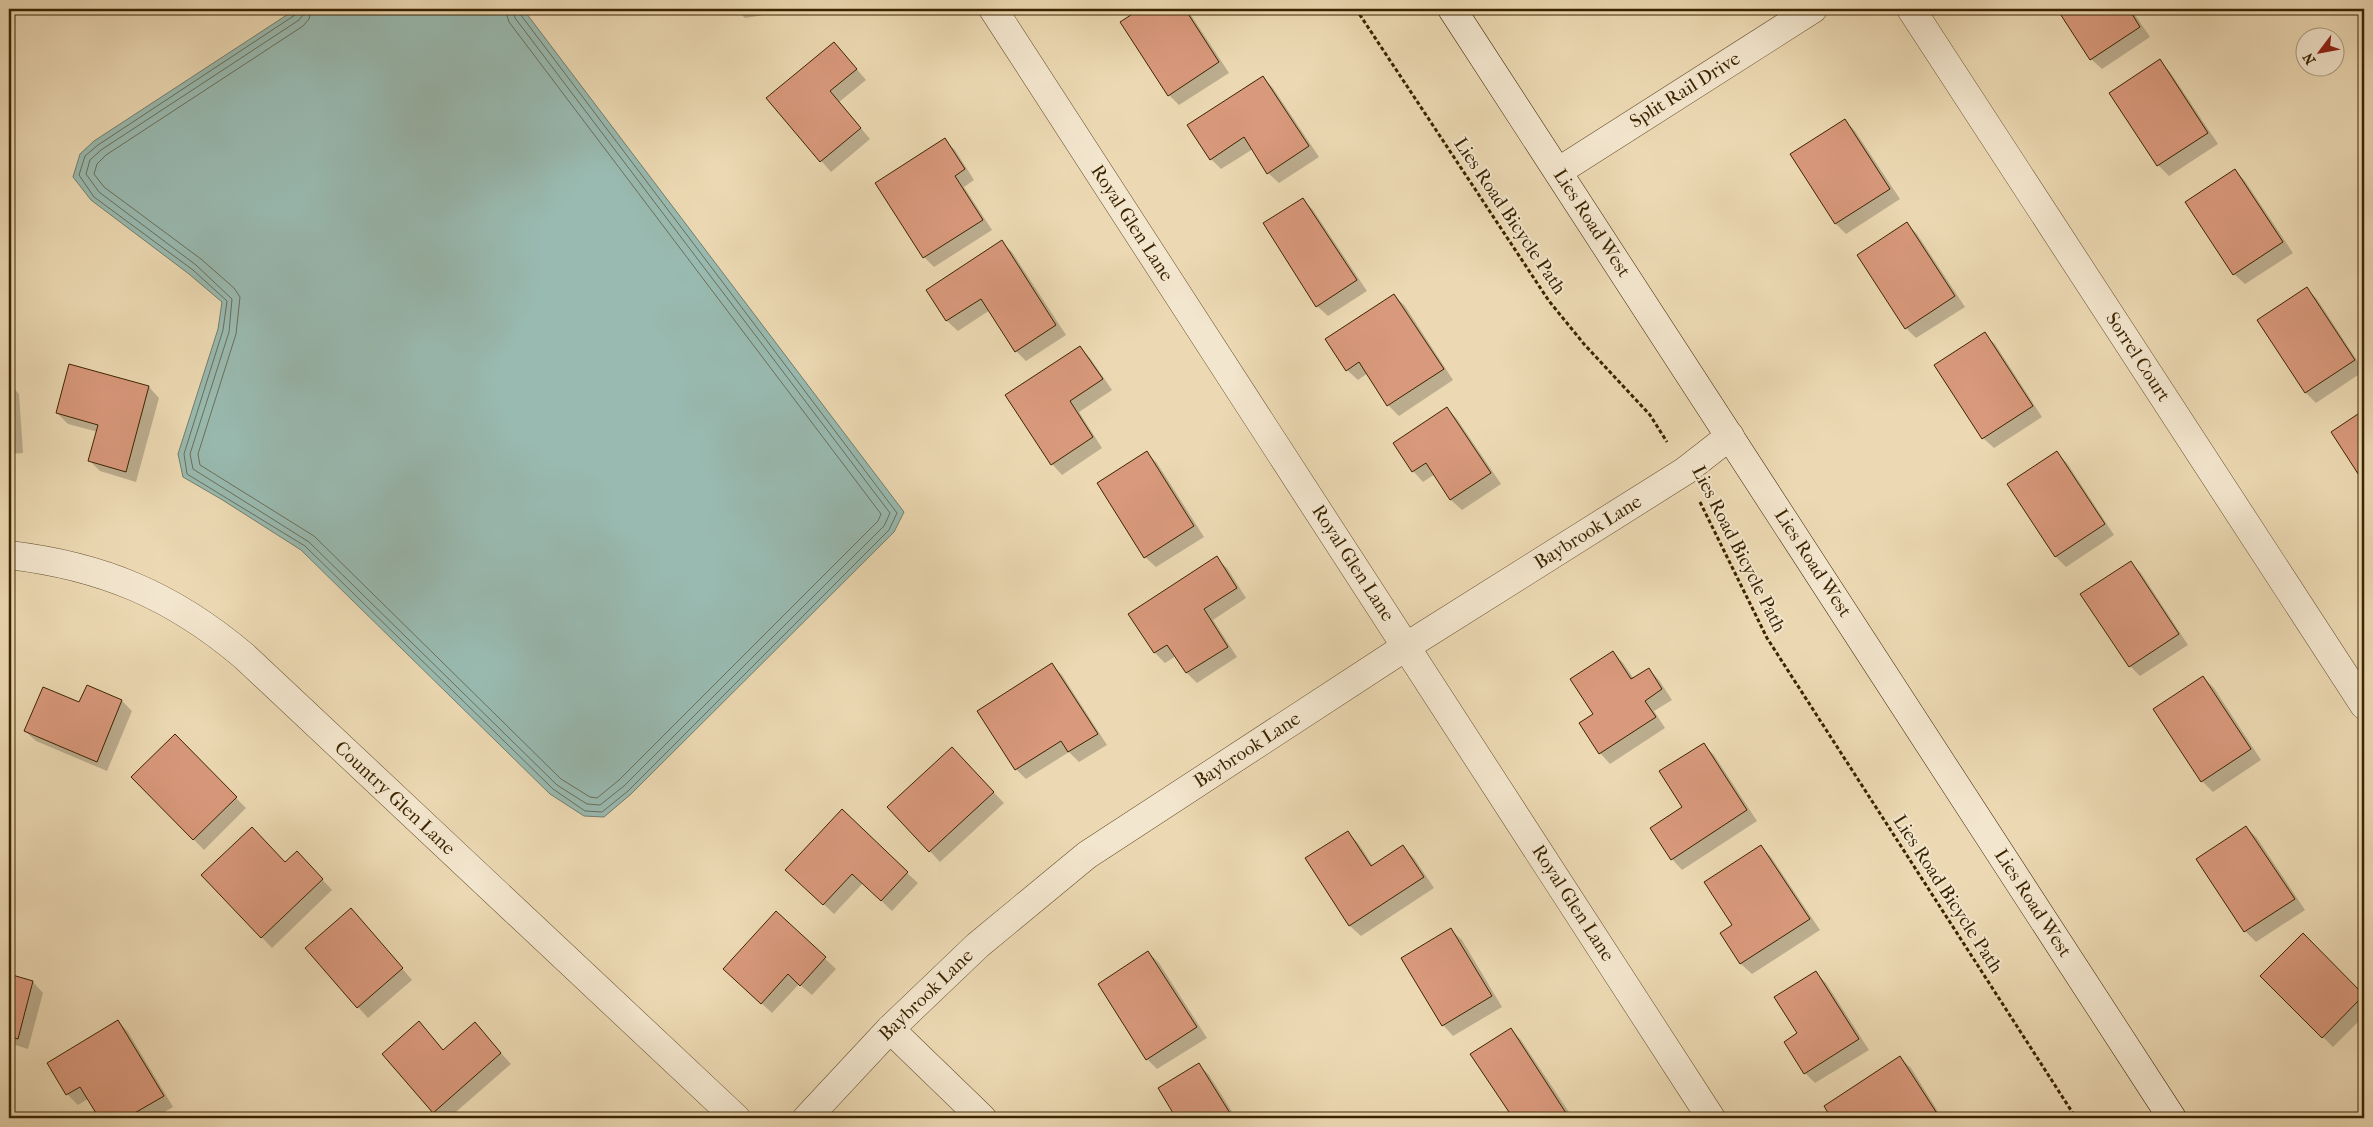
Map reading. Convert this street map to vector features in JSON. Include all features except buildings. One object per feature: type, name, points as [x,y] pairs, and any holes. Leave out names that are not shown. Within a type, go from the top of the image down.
[{"type":"street","name":"Royal Glen Lane","points":[[993,9],[1711,1118]]},
{"type":"street","name":"Lies Road West","points":[[1452,9],[1559,171],[2172,1118]]},
{"type":"street","name":"Split Rail Drive","points":[[1559,171],[1812,9]]},
{"type":"street","name":"Sorrel Court","points":[[1911,9],[2364,705]]},
{"type":"street","name":"Baybrook Lane","points":[[807,1118],[890,1029],[978,944],[1087,855],[1407,646],[1685,471],[1730,436]]},
{"type":"street","name":"Country Glen Lane","points":[[9,555],[84,568],[142,589],[183,610],[214,631],[244,656],[736,1118]]},
{"type":"street","points":[[890,1029],[982,1118]]},
{"type":"path","name":"Lies Road Bicycle Path","points":[[1356,9],[1549,301],[1584,344],[1650,415],[1685,471],[1767,638],[2076,1118]]},
{"type":"water","points":[[296,9],[523,9],[904,512],[894,532],[631,794],[604,817],[584,816],[550,794],[301,550],[183,477],[178,454],[218,329],[222,302],[189,274],[91,200],[73,177],[80,154],[94,141]]}]
